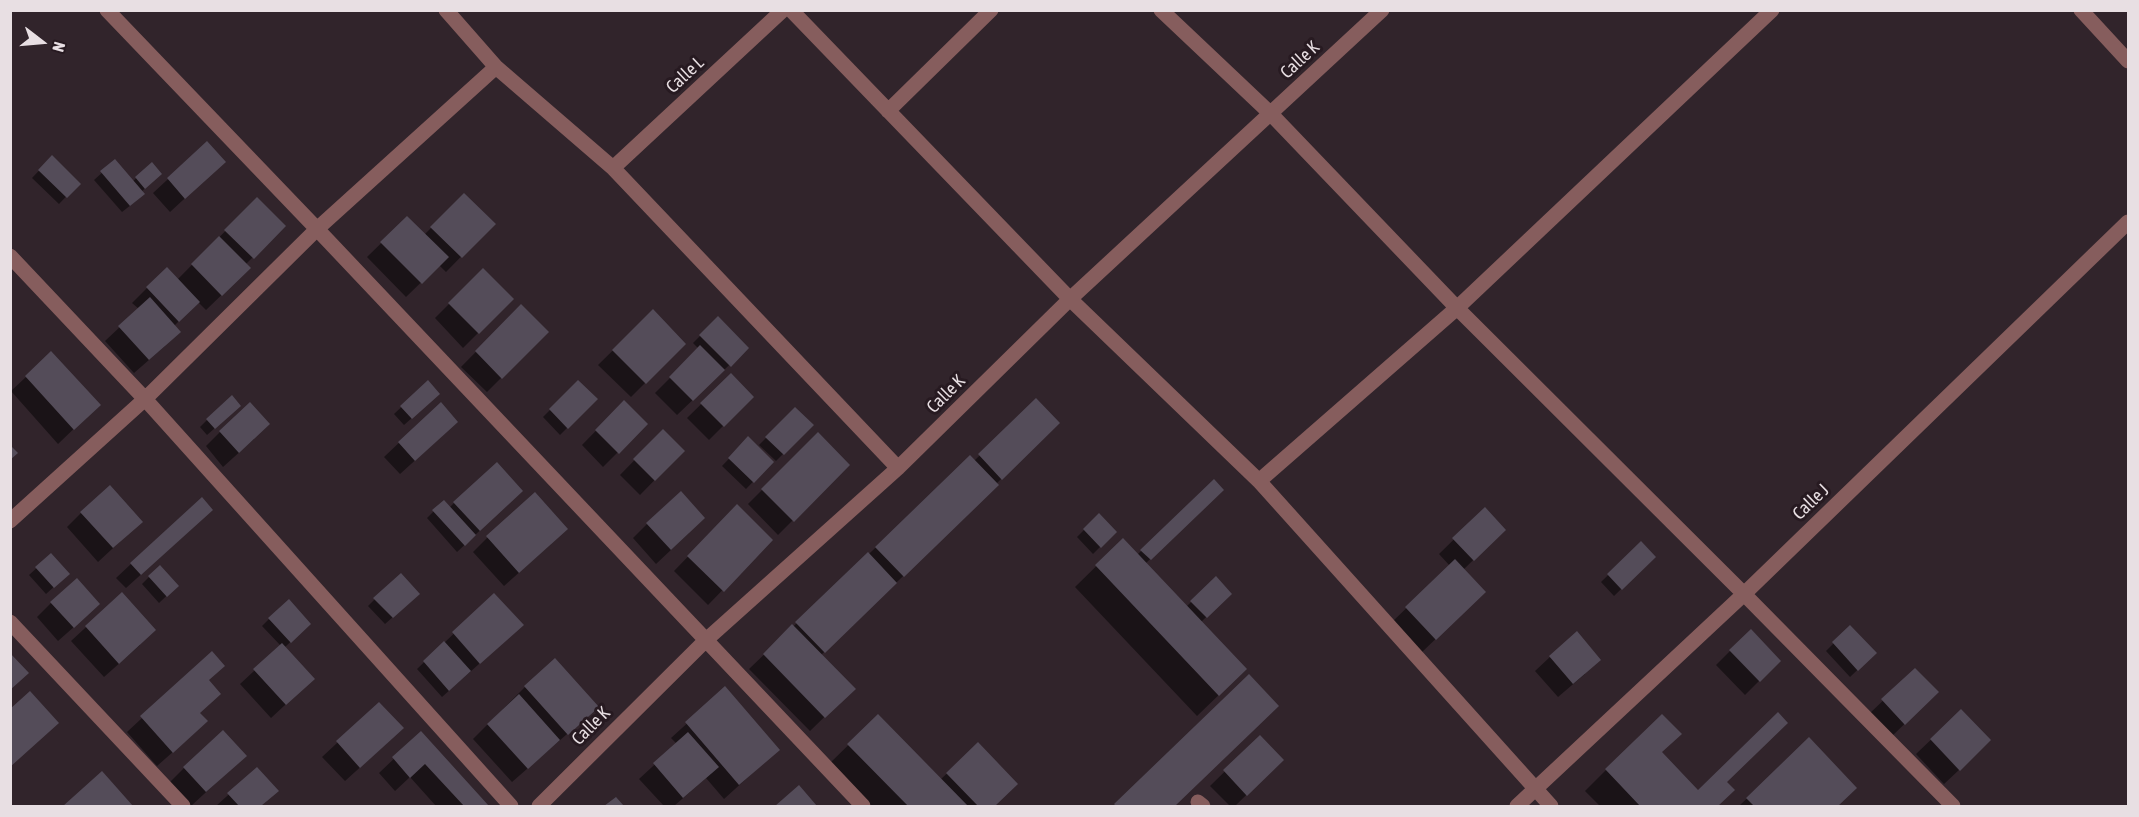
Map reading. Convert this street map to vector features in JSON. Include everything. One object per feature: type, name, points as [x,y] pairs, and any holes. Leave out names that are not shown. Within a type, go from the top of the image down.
[{"type":"street","points":[[107,10],[863,807]]},
{"type":"street","points":[[446,10],[496,67],[613,168],[898,468]]},
{"type":"street","name":"Calle L","points":[[613,168],[783,10]]},
{"type":"street","points":[[791,10],[1070,299],[1259,481],[1551,807]]},
{"type":"street","points":[[888,111],[991,10]]},
{"type":"street","points":[[1161,10],[1271,114],[1457,308],[1744,594],[1953,807]]},
{"type":"street","name":"Calle K","points":[[538,807],[706,640],[898,468],[1070,299],[1382,10]]},
{"type":"street","points":[[1259,481],[1457,308],[1772,10]]},
{"type":"street","points":[[2081,10],[2128,61]]},
{"type":"street","points":[[10,521],[145,399],[317,229],[496,67]]},
{"type":"street","name":"Calle J","points":[[1517,807],[1744,594],[2128,222]]},
{"type":"street","points":[[10,256],[145,399],[512,807]]},
{"type":"street","points":[[10,622],[183,807]]},
{"type":"building","points":[[207,141],[226,162],[185,199],[167,178]]},
{"type":"building","points":[[52,155],[81,184],[67,198],[38,170]]},
{"type":"building","points":[[115,159],[145,194],[130,206],[100,171]]},
{"type":"building","points":[[152,162],[162,174],[145,189],[135,177]]},
{"type":"building","points":[[464,193],[496,224],[462,258],[430,227]]},
{"type":"building","points":[[257,197],[286,226],[254,259],[224,230]]},
{"type":"building","points":[[407,216],[449,257],[422,284],[380,242]]},
{"type":"building","points":[[219,236],[251,268],[222,296],[191,264]]},
{"type":"building","points":[[167,267],[200,302],[179,322],[146,287]]},
{"type":"building","points":[[483,268],[514,299],[479,334],[448,303]]},
{"type":"building","points":[[150,297],[181,332],[149,360],[118,326]]},
{"type":"building","points":[[521,304],[549,332],[502,379],[475,351]]},
{"type":"building","points":[[653,309],[686,344],[646,384],[612,350]]},
{"type":"building","points":[[718,316],[749,348],[731,367],[699,335]]},
{"type":"building","points":[[700,345],[725,370],[693,401],[669,377]]},
{"type":"building","points":[[51,351],[101,405],[74,430],[25,376]]},
{"type":"building","points":[[731,373],[754,397],[724,427],[700,403]]},
{"type":"building","points":[[428,380],[440,394],[412,419],[400,406]]},
{"type":"building","points":[[578,380],[598,399],[568,429],[549,409]]},
{"type":"building","points":[[232,395],[241,406],[215,429],[206,419]]},
{"type":"building","points":[[1036,398],[1060,423],[1002,480],[978,454]]},
{"type":"building","points":[[624,400],[648,424],[619,454],[595,430]]},
{"type":"building","points":[[250,402],[270,424],[239,453],[219,431]]},
{"type":"building","points":[[441,402],[458,422],[415,461],[398,442]]},
{"type":"building","points":[[795,407],[814,425],[784,455],[765,437]]},
{"type":"building","points":[[663,429],[685,451],[655,481],[633,459]]},
{"type":"building","points":[[818,432],[850,465],[794,522],[761,489]]},
{"type":"building","points":[[748,436],[774,462],[754,483],[728,458]]},
{"type":"building","points":[[10,445],[18,453],[10,460]]},
{"type":"building","points":[[970,455],[999,485],[904,577],[875,547]]},
{"type":"building","points":[[497,462],[523,491],[480,531],[453,502]]},
{"type":"building","points":[[1214,479],[1224,490],[1151,560],[1140,550]]},
{"type":"building","points":[[110,485],[143,522],[113,548],[80,512]]},
{"type":"building","points":[[681,491],[705,518],[671,550],[646,523]]},
{"type":"building","points":[[535,492],[568,529],[519,573],[486,536]]},
{"type":"building","points":[[202,497],[213,510],[141,575],[130,563]]},
{"type":"building","points":[[444,500],[476,535],[465,546],[432,510]]},
{"type":"building","points":[[737,504],[773,540],[724,592],[687,556]]},
{"type":"building","points":[[1485,507],[1506,530],[1474,561],[1452,538]]},
{"type":"building","points":[[1099,513],[1117,532],[1101,548],[1083,529]]},
{"type":"building","points":[[1123,538],[1247,669],[1219,696],[1095,565]]},
{"type":"building","points":[[1641,541],[1656,557],[1622,590],[1607,574]]},
{"type":"building","points":[[868,552],[897,583],[825,653],[795,622]]},
{"type":"building","points":[[51,553],[70,574],[54,588],[35,567]]},
{"type":"building","points":[[1455,559],[1486,592],[1436,640],[1405,607]]},
{"type":"building","points":[[160,565],[179,586],[167,597],[148,576]]},
{"type":"building","points":[[401,573],[420,594],[393,618],[373,598]]},
{"type":"building","points":[[1216,576],[1232,594],[1207,618],[1190,601]]},
{"type":"building","points":[[77,578],[100,604],[74,628],[50,602]]},
{"type":"building","points":[[122,592],[156,630],[119,664],[85,626]]},
{"type":"building","points":[[494,593],[524,625],[480,664],[452,632]]},
{"type":"building","points":[[289,599],[311,624],[291,643],[268,618]]},
{"type":"building","points":[[792,624],[856,689],[825,718],[763,654]]},
{"type":"building","points":[[1850,625],[1877,653],[1858,671],[1832,642]]},
{"type":"building","points":[[1751,629],[1781,661],[1760,682],[1729,650]]},
{"type":"building","points":[[1577,631],[1601,660],[1573,684],[1549,656]]},
{"type":"building","points":[[444,641],[471,671],[449,691],[423,661]]},
{"type":"building","points":[[282,643],[315,679],[286,705],[253,669]]},
{"type":"building","points":[[212,651],[225,666],[209,680],[221,694],[200,713],[208,721],[173,753],[140,716]]},
{"type":"building","points":[[10,653],[29,673],[10,690]]},
{"type":"building","points":[[555,658],[599,707],[568,735],[524,686]]},
{"type":"building","points":[[1915,668],[1939,692],[1905,725],[1881,699]]},
{"type":"building","points":[[1249,674],[1279,706],[1175,806],[1116,806],[1114,804]]},
{"type":"building","points":[[725,686],[780,750],[739,785],[685,722]]},
{"type":"building","points":[[30,691],[59,723],[10,767],[10,709]]},
{"type":"building","points":[[519,694],[560,740],[528,769],[487,724]]},
{"type":"building","points":[[379,702],[404,728],[360,768],[336,741]]},
{"type":"building","points":[[1961,709],[1991,740],[1960,771],[1930,739]]},
{"type":"building","points":[[1778,712],[1788,723],[1727,782],[1735,790],[1718,806],[1640,806],[1605,769],[1662,714],[1682,734],[1662,752],[1698,790]]},
{"type":"building","points":[[878,714],[968,806],[908,806],[847,744]]},
{"type":"building","points":[[223,730],[247,756],[206,792],[183,767]]},
{"type":"building","points":[[421,731],[489,806],[464,806],[425,764],[410,778],[392,757]]},
{"type":"building","points":[[688,732],[719,767],[683,798],[653,763]]},
{"type":"building","points":[[1260,735],[1284,760],[1247,796],[1223,770]]},
{"type":"building","points":[[1809,737],[1857,788],[1838,806],[1754,806],[1746,798]]},
{"type":"building","points":[[978,742],[1018,784],[995,806],[978,806],[946,773]]},
{"type":"building","points":[[257,767],[279,791],[261,806],[239,806],[227,793]]},
{"type":"building","points":[[102,771],[133,806],[63,806]]},
{"type":"building","points":[[799,785],[817,806],[775,806]]},
{"type":"building","points":[[616,797],[624,806],[604,806]]}]
